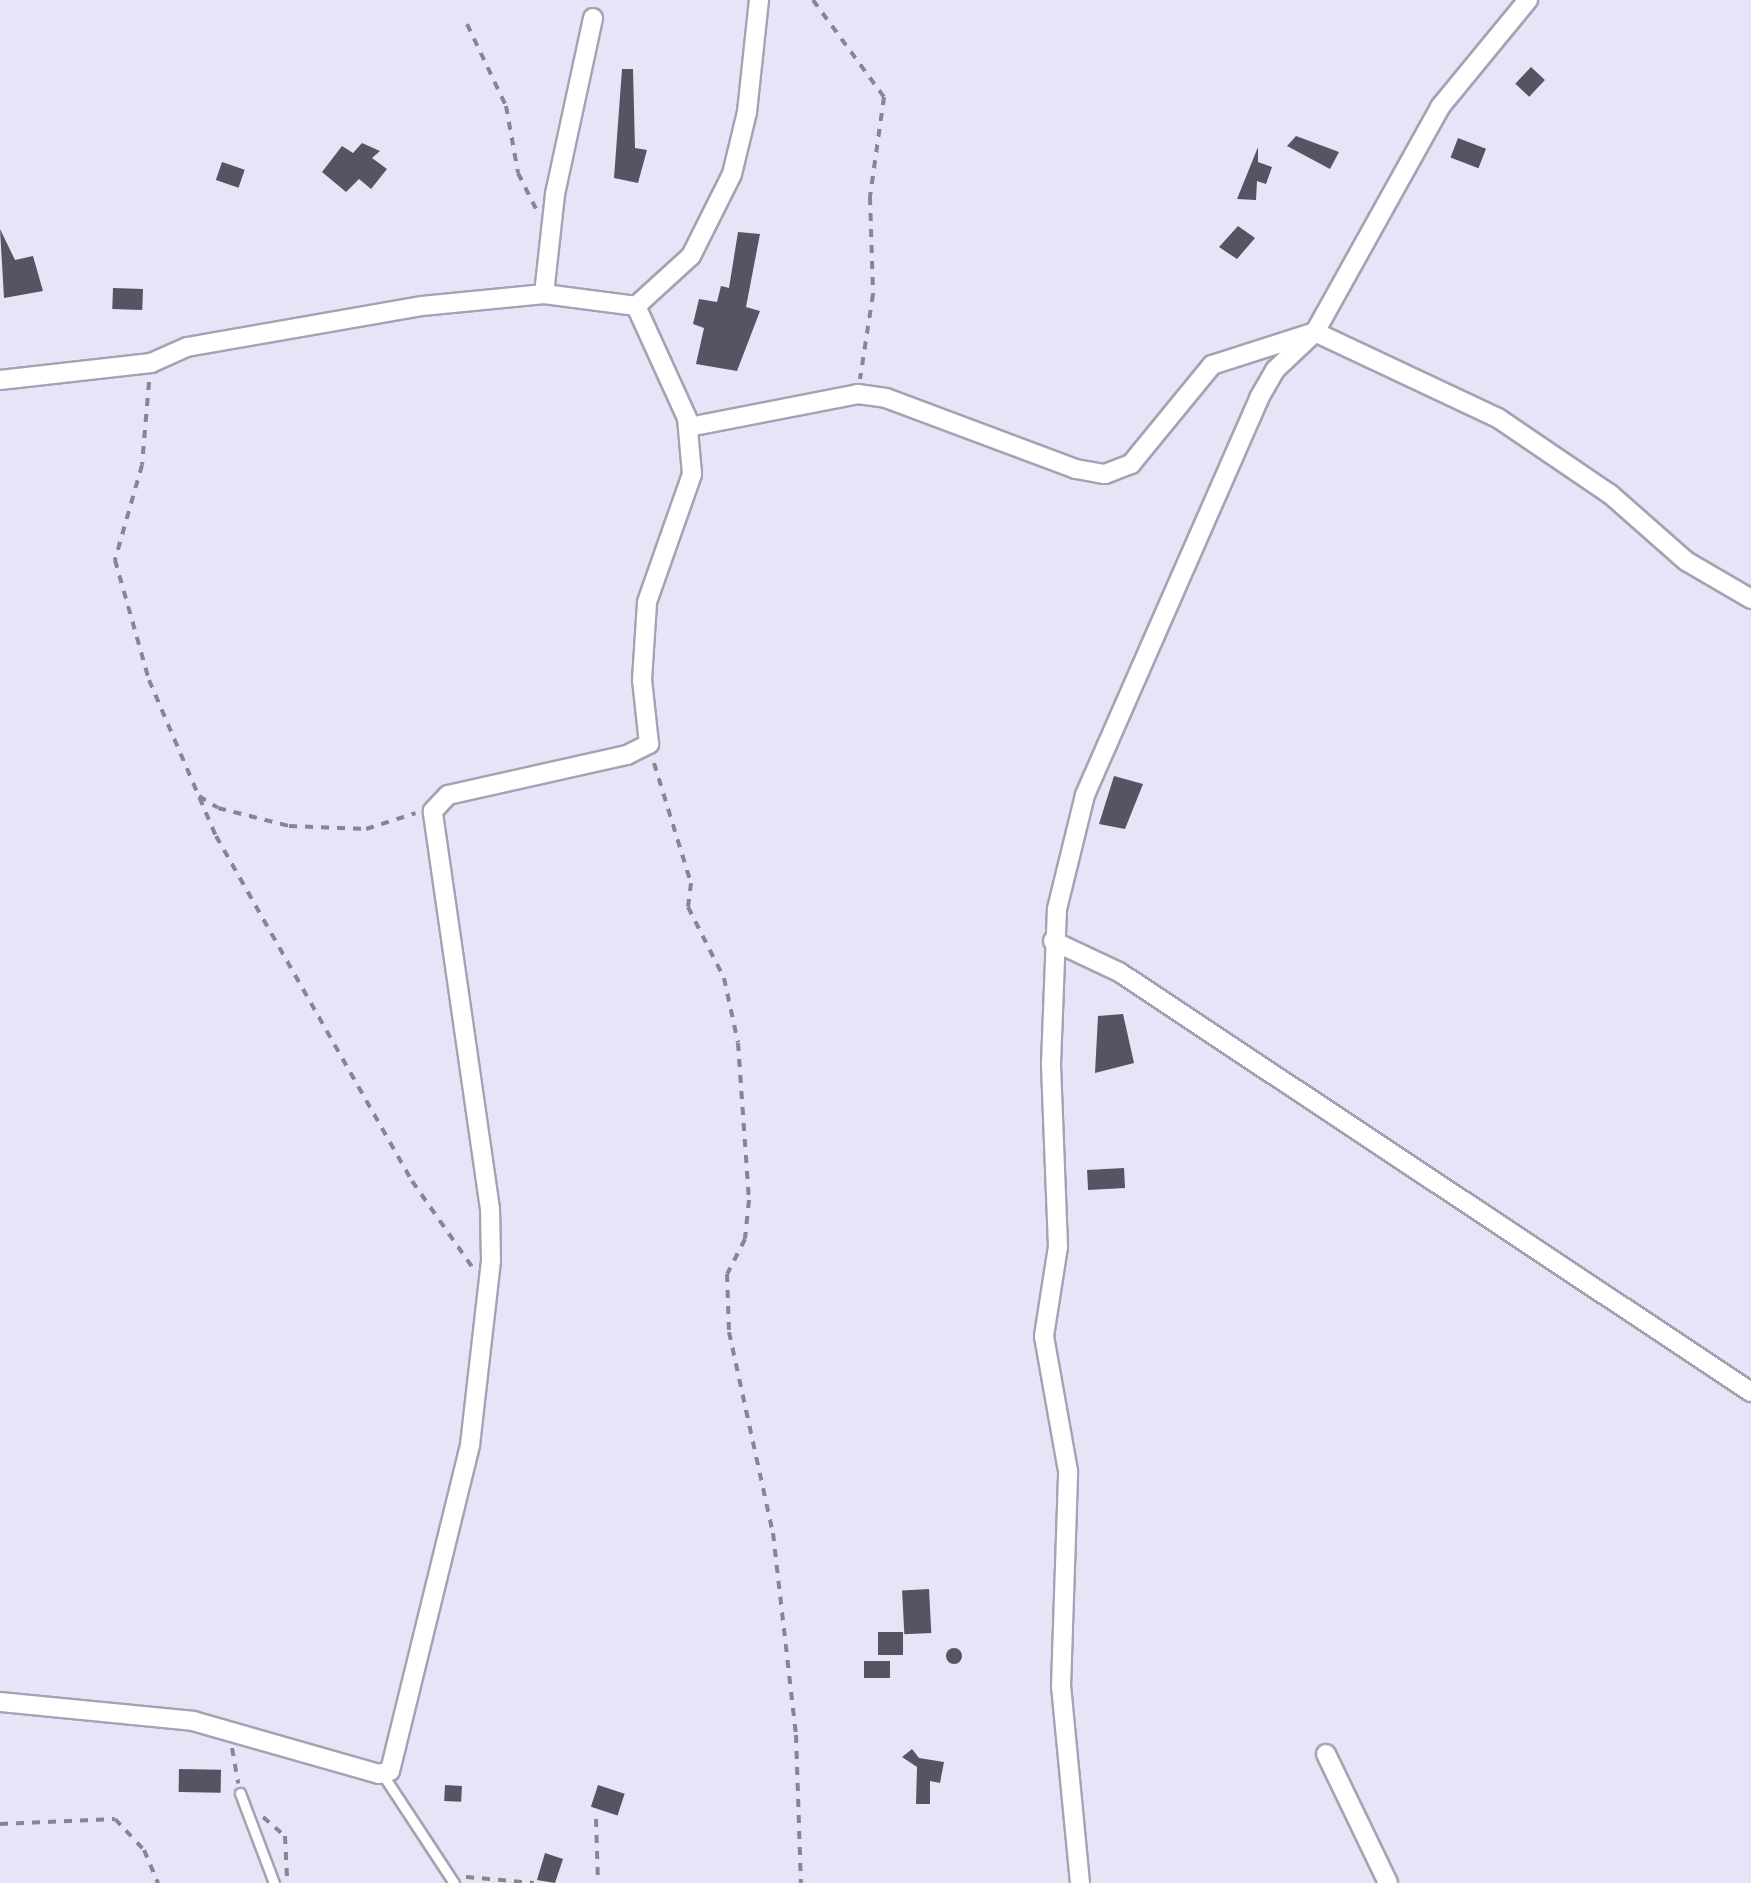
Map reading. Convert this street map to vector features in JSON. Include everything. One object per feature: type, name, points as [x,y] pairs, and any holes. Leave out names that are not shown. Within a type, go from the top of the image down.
[{"type":"street","points":[[0,380],[151,363],[187,348],[276,330],[544,294],[636,306],[691,256],[732,174],[747,112],[759,0]]},
{"type":"street","points":[[1080,1883],[1062,1687],[1068,1470],[1044,1336],[1058,1247],[1053,941],[1085,795],[1194,539],[1275,370],[1314,332],[1440,108],[1528,0]]},
{"type":"street","points":[[544,294],[548,241],[594,18]]},
{"type":"street","points":[[0,1702],[193,1720],[384,1774],[470,1445],[488,1288],[490,1209],[439,870],[436,804],[448,795],[627,755],[648,744],[642,680],[647,602],[688,497],[689,427],[636,306]]},
{"type":"street","points":[[689,427],[858,394],[1105,474],[1132,464],[1212,365],[1314,332],[1498,418],[1610,494],[1686,561],[1751,599]]},
{"type":"street","points":[[1053,941],[1120,972],[1751,1392]]},
{"type":"street","points":[[1326,1754],[1388,1883]]},
{"type":"lane","points":[[384,1774],[456,1879]]},
{"type":"lane","points":[[240,1794],[274,1883]]},
{"type":"path","points":[[813,0],[884,97],[870,197],[873,294],[858,394]]},
{"type":"path","points":[[468,24],[506,106],[518,173],[548,241]]},
{"type":"path","points":[[151,363],[142,465],[115,560],[149,680],[199,796],[412,1181],[488,1288]]},
{"type":"path","points":[[648,744],[689,874],[689,910],[724,978],[738,1044],[750,1200],[745,1239],[728,1266],[728,1316],[773,1533],[796,1736],[801,1883]]},
{"type":"path","points":[[199,796],[261,820],[333,828],[366,829],[436,804]]},
{"type":"path","points":[[0,1824],[115,1819],[144,1850],[158,1883]]},
{"type":"path","points":[[595,1881],[596,1819]]},
{"type":"path","points":[[456,1879],[533,1882]]},
{"type":"building","points":[[1531,67],[1545,80],[1529,97],[1515,84]]},
{"type":"building","points":[[622,69],[633,69],[635,148],[647,150],[638,183],[614,178]]},
{"type":"building","points":[[1296,136],[1339,152],[1330,169],[1287,146]]},
{"type":"building","points":[[1458,138],[1486,149],[1478,168],[1450,158]]},
{"type":"building","points":[[362,143],[380,151],[372,158],[387,169],[371,189],[359,179],[346,192],[322,172],[342,146],[353,153]]},
{"type":"building","points":[[1258,147],[1258,162],[1272,167],[1266,184],[1257,181],[1256,200],[1237,199]]},
{"type":"building","points":[[222,162],[245,170],[239,188],[216,180]]},
{"type":"building","points":[[1238,226],[1255,238],[1237,259],[1219,247]]},
{"type":"building","points":[[0,229],[15,260],[33,256],[43,291],[4,298]]},
{"type":"building","points":[[738,232],[760,234],[746,307],[760,311],[737,371],[696,364],[704,328],[693,324],[699,299],[717,302],[721,286],[729,288]]},
{"type":"building","points":[[113,288],[143,289],[142,310],[112,309]]},
{"type":"building","points":[[1114,776],[1143,784],[1125,829],[1099,824]]},
{"type":"building","points":[[1123,1014],[1134,1063],[1095,1073],[1098,1016]]},
{"type":"building","points":[[1124,1168],[1125,1188],[1088,1190],[1087,1170]]},
{"type":"building","points":[[929,1589],[931,1633],[904,1634],[902,1590]]},
{"type":"building","points":[[878,1632],[903,1632],[903,1655],[878,1655]]},
{"type":"building","points":[[954,1648],[962,1656],[954,1664],[946,1656]]},
{"type":"building","points":[[864,1661],[890,1661],[890,1678],[864,1678]]},
{"type":"building","points":[[912,1749],[919,1758],[944,1762],[940,1783],[930,1781],[930,1804],[916,1804],[917,1767],[902,1757]]},
{"type":"building","points":[[179,1769],[221,1770],[221,1793],[179,1792]]},
{"type":"building","points":[[445,1785],[462,1786],[461,1802],[444,1801]]},
{"type":"building","points":[[598,1785],[625,1794],[618,1816],[591,1807]]},
{"type":"building","points":[[545,1853],[563,1859],[555,1883],[537,1880]]}]
